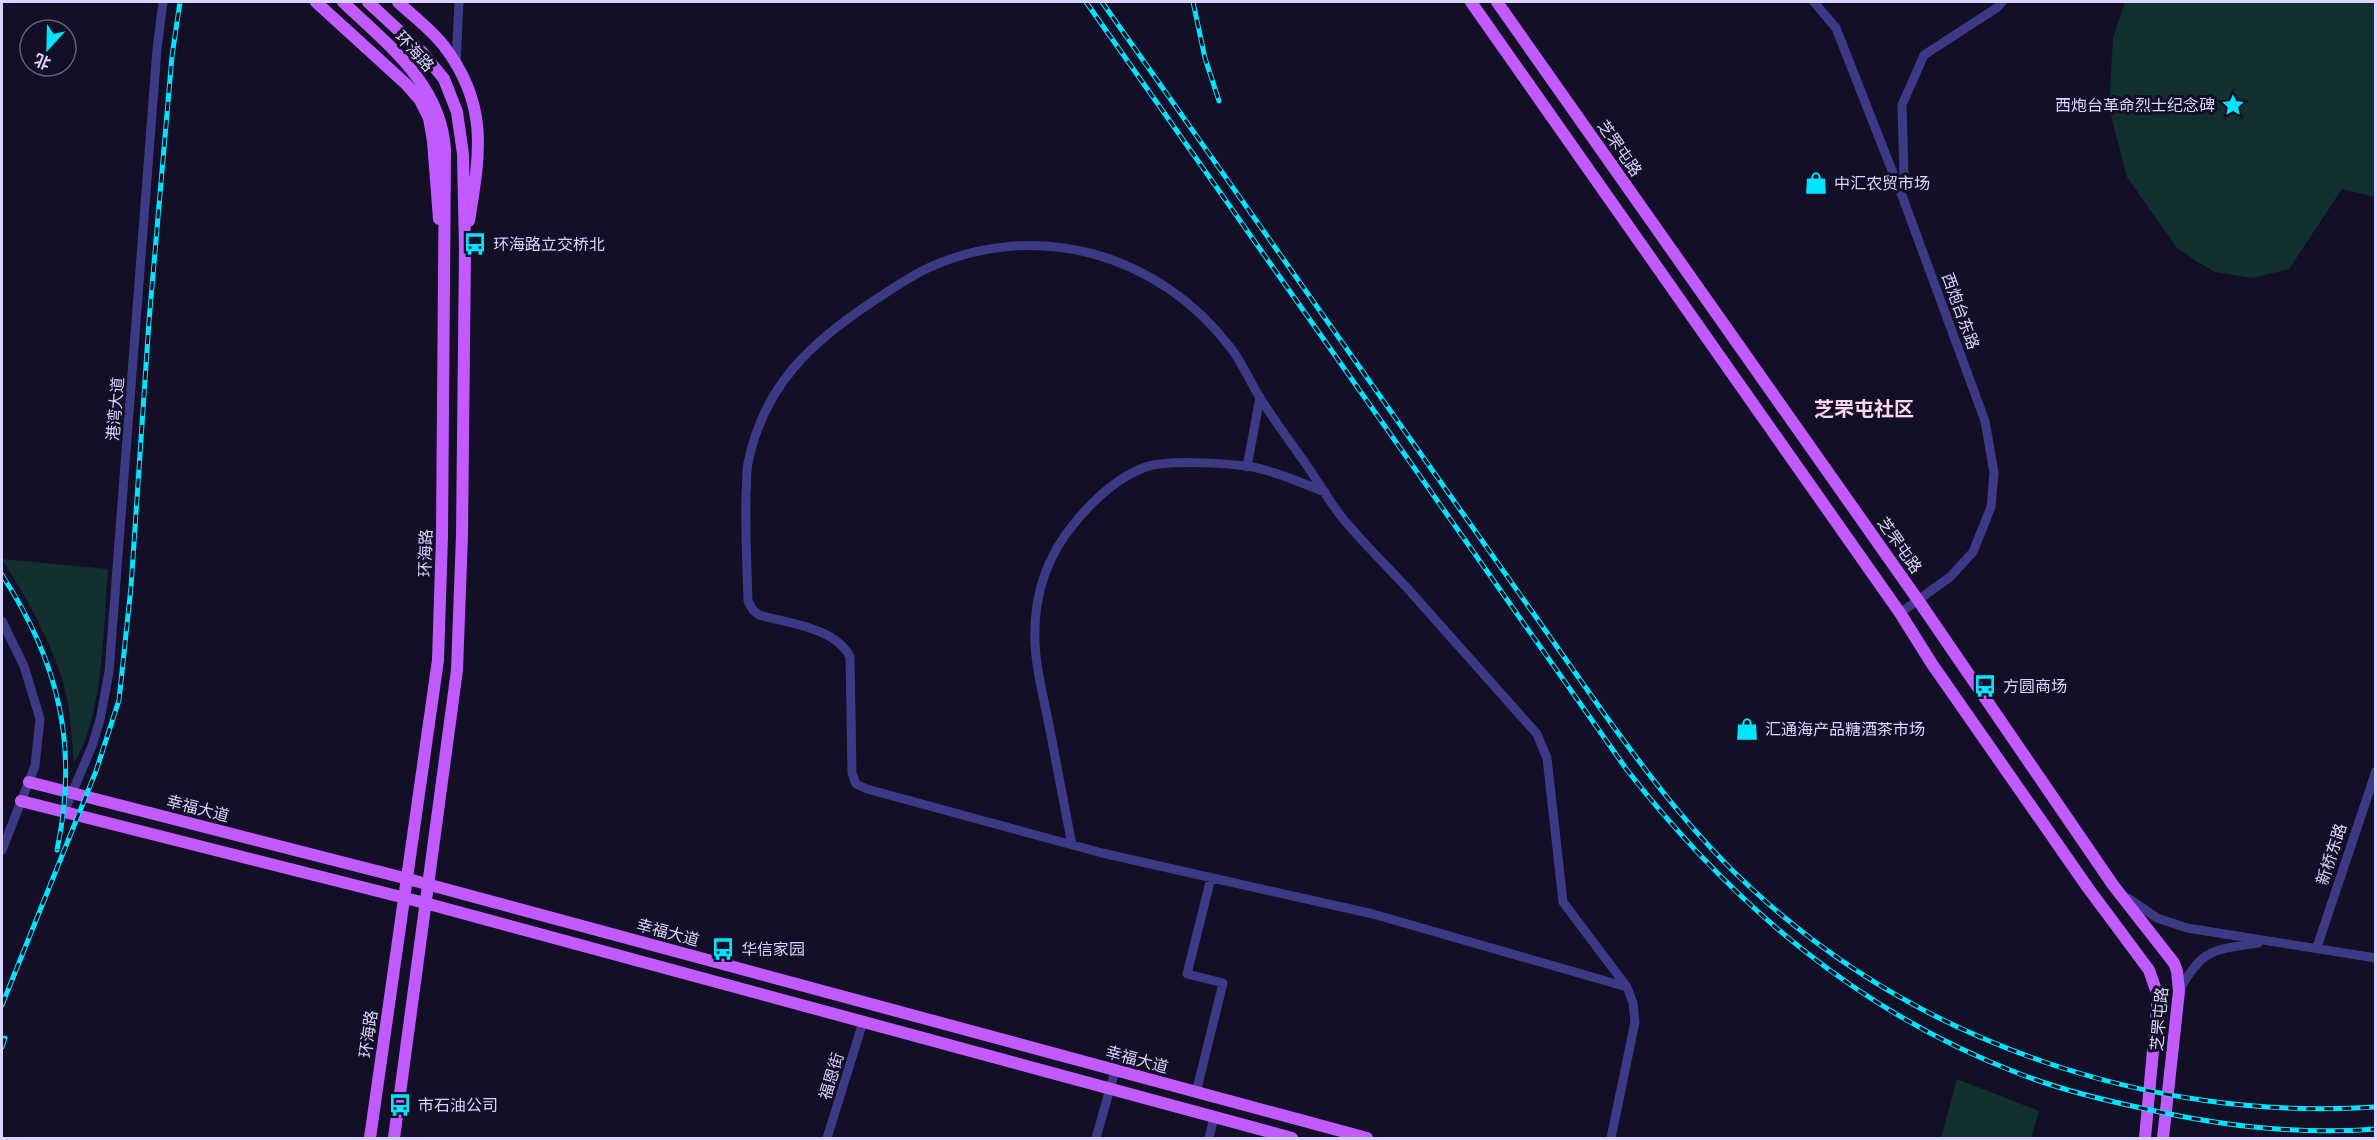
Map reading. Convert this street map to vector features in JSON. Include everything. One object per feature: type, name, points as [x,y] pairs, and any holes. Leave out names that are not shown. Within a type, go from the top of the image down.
[{"type":"main road","points":[[316,2],[406,84],[420,100],[429,118],[433,141],[438,216],[445,246]]},
{"type":"main road","name":"环海路","points":[[368,2],[422,52],[436,68],[451,93],[462,139],[465,249],[462,535],[457,670],[394,1138]]},
{"type":"main road","points":[[398,2],[444,45],[456,63],[473,98],[477,118],[478,160],[465,249]]},
{"type":"main road","name":"芝罘屯路","points":[[1471,2],[1900,613],[1946,684],[2088,888],[2149,970],[2155,983],[2158,1004],[2145,1138]]},
{"type":"main road","name":"芝罘屯路","points":[[1497,2],[1918,600],[2113,885],[2174,963],[2179,991],[2163,1138]]},
{"type":"main road","name":"环海路","points":[[345,4],[416,75],[435,105],[444,139],[442,536],[438,660],[370,1138]]},
{"type":"main road","name":"幸福大道","points":[[29,782],[428,884],[1366,1138]]},
{"type":"main road","points":[[21,801],[425,903],[1292,1138]]},
{"type":"street","name":"港湾大道","points":[[64,812],[100,720],[109,672],[157,49],[163,2]]},
{"type":"street","points":[[456,63],[459,2]]},
{"type":"street","name":"西炮台东路","points":[[1814,2],[1836,28],[1900,190],[1985,421],[1994,473],[1991,507],[1973,552],[1950,577],[1900,613]]},
{"type":"street","points":[[1900,190],[1904,176],[1902,105],[1924,55],[1998,7],[2002,2]]},
{"type":"street","points":[[1611,1138],[1635,1022],[1633,1003],[1627,987],[1563,902],[1547,758],[1537,734],[1340,514],[1260,397],[1232,349],[1200,314],[1166,286],[1135,268],[1101,255],[1064,248],[1029,246],[993,249],[955,258],[928,268],[848,317],[801,358],[777,387],[758,429],[747,465],[745,516],[748,601],[759,615],[823,633],[845,647],[850,657],[852,773],[856,784],[910,802],[1072,845],[1373,914],[1627,987]]},
{"type":"street","points":[[1247,466],[1260,397]]},
{"type":"street","points":[[1072,845],[1042,693],[1035,643],[1038,598],[1053,553],[1087,507],[1115,483],[1144,467],[1177,463],[1247,466],[1290,478],[1325,492]]},
{"type":"street","points":[[2,621],[24,666],[40,719],[35,766],[2,850]]},
{"type":"street","name":"新桥东路","points":[[2317,947],[2376,771]]},
{"type":"street","points":[[1196,1092],[1223,983],[1187,974],[1211,878]]},
{"type":"street","points":[[2113,885],[2136,905],[2170,923],[2220,935],[2317,947],[2376,958]]},
{"type":"street","points":[[2179,991],[2196,962],[2209,953],[2266,942]]},
{"type":"street","name":"福恩街","points":[[827,1138],[863,1022]]},
{"type":"street","points":[[1096,1138],[1115,1071]]},
{"type":"street","points":[[1209,1138],[1214,1117]]},
{"type":"green space","points":[[2125,2],[2375,2],[2375,197],[2342,189],[2289,269],[2253,278],[2215,272],[2177,248],[2127,177],[2109,108],[2113,38]]},
{"type":"green space","points":[[2,559],[108,569],[103,643],[96,697],[84,744],[74,763],[68,703],[57,665],[32,610]]},
{"type":"green space","points":[[1957,1079],[2039,1111],[2031,1138],[1941,1138]]},
{"type":"railway","points":[[2,1005],[96,771],[119,700],[131,587],[149,321],[172,56],[180,2]]},
{"type":"railway","points":[[1086,2],[1627,770],[1710,866],[1755,909],[1802,949],[1852,986],[1905,1019],[1961,1049],[2035,1080],[2114,1102],[2203,1120],[2289,1130],[2376,1129]]},
{"type":"railway","points":[[1102,2],[1605,715],[1656,784],[1692,827],[1752,889],[1817,943],[1887,990],[1963,1029],[2042,1061],[2123,1085],[2207,1101],[2291,1108],[2376,1107]]},
{"type":"railway","points":[[1193,2],[1205,58],[1219,101]]},
{"type":"railway","points":[[2,575],[38,640],[59,706],[66,776],[57,850]]},
{"type":"railway","points":[[2,1047],[5,1038]]},
{"type":"place","name":"西炮台革命烈士纪念碑","points":[[2233,105]]},
{"type":"place","name":"中汇农贸市场","points":[[1816,183]]},
{"type":"place","name":"环海路立交桥北","points":[[475,244]]},
{"type":"place","name":"方圆商场","points":[[1985,686]]},
{"type":"place","name":"汇通海产品糖酒茶市场","points":[[1747,729]]},
{"type":"place","name":"华信家园","points":[[723,949]]},
{"type":"place","name":"市石油公司","points":[[400,1105]]},
{"type":"district","name":"芝罘屯社区","points":[[1864,409]]}]
